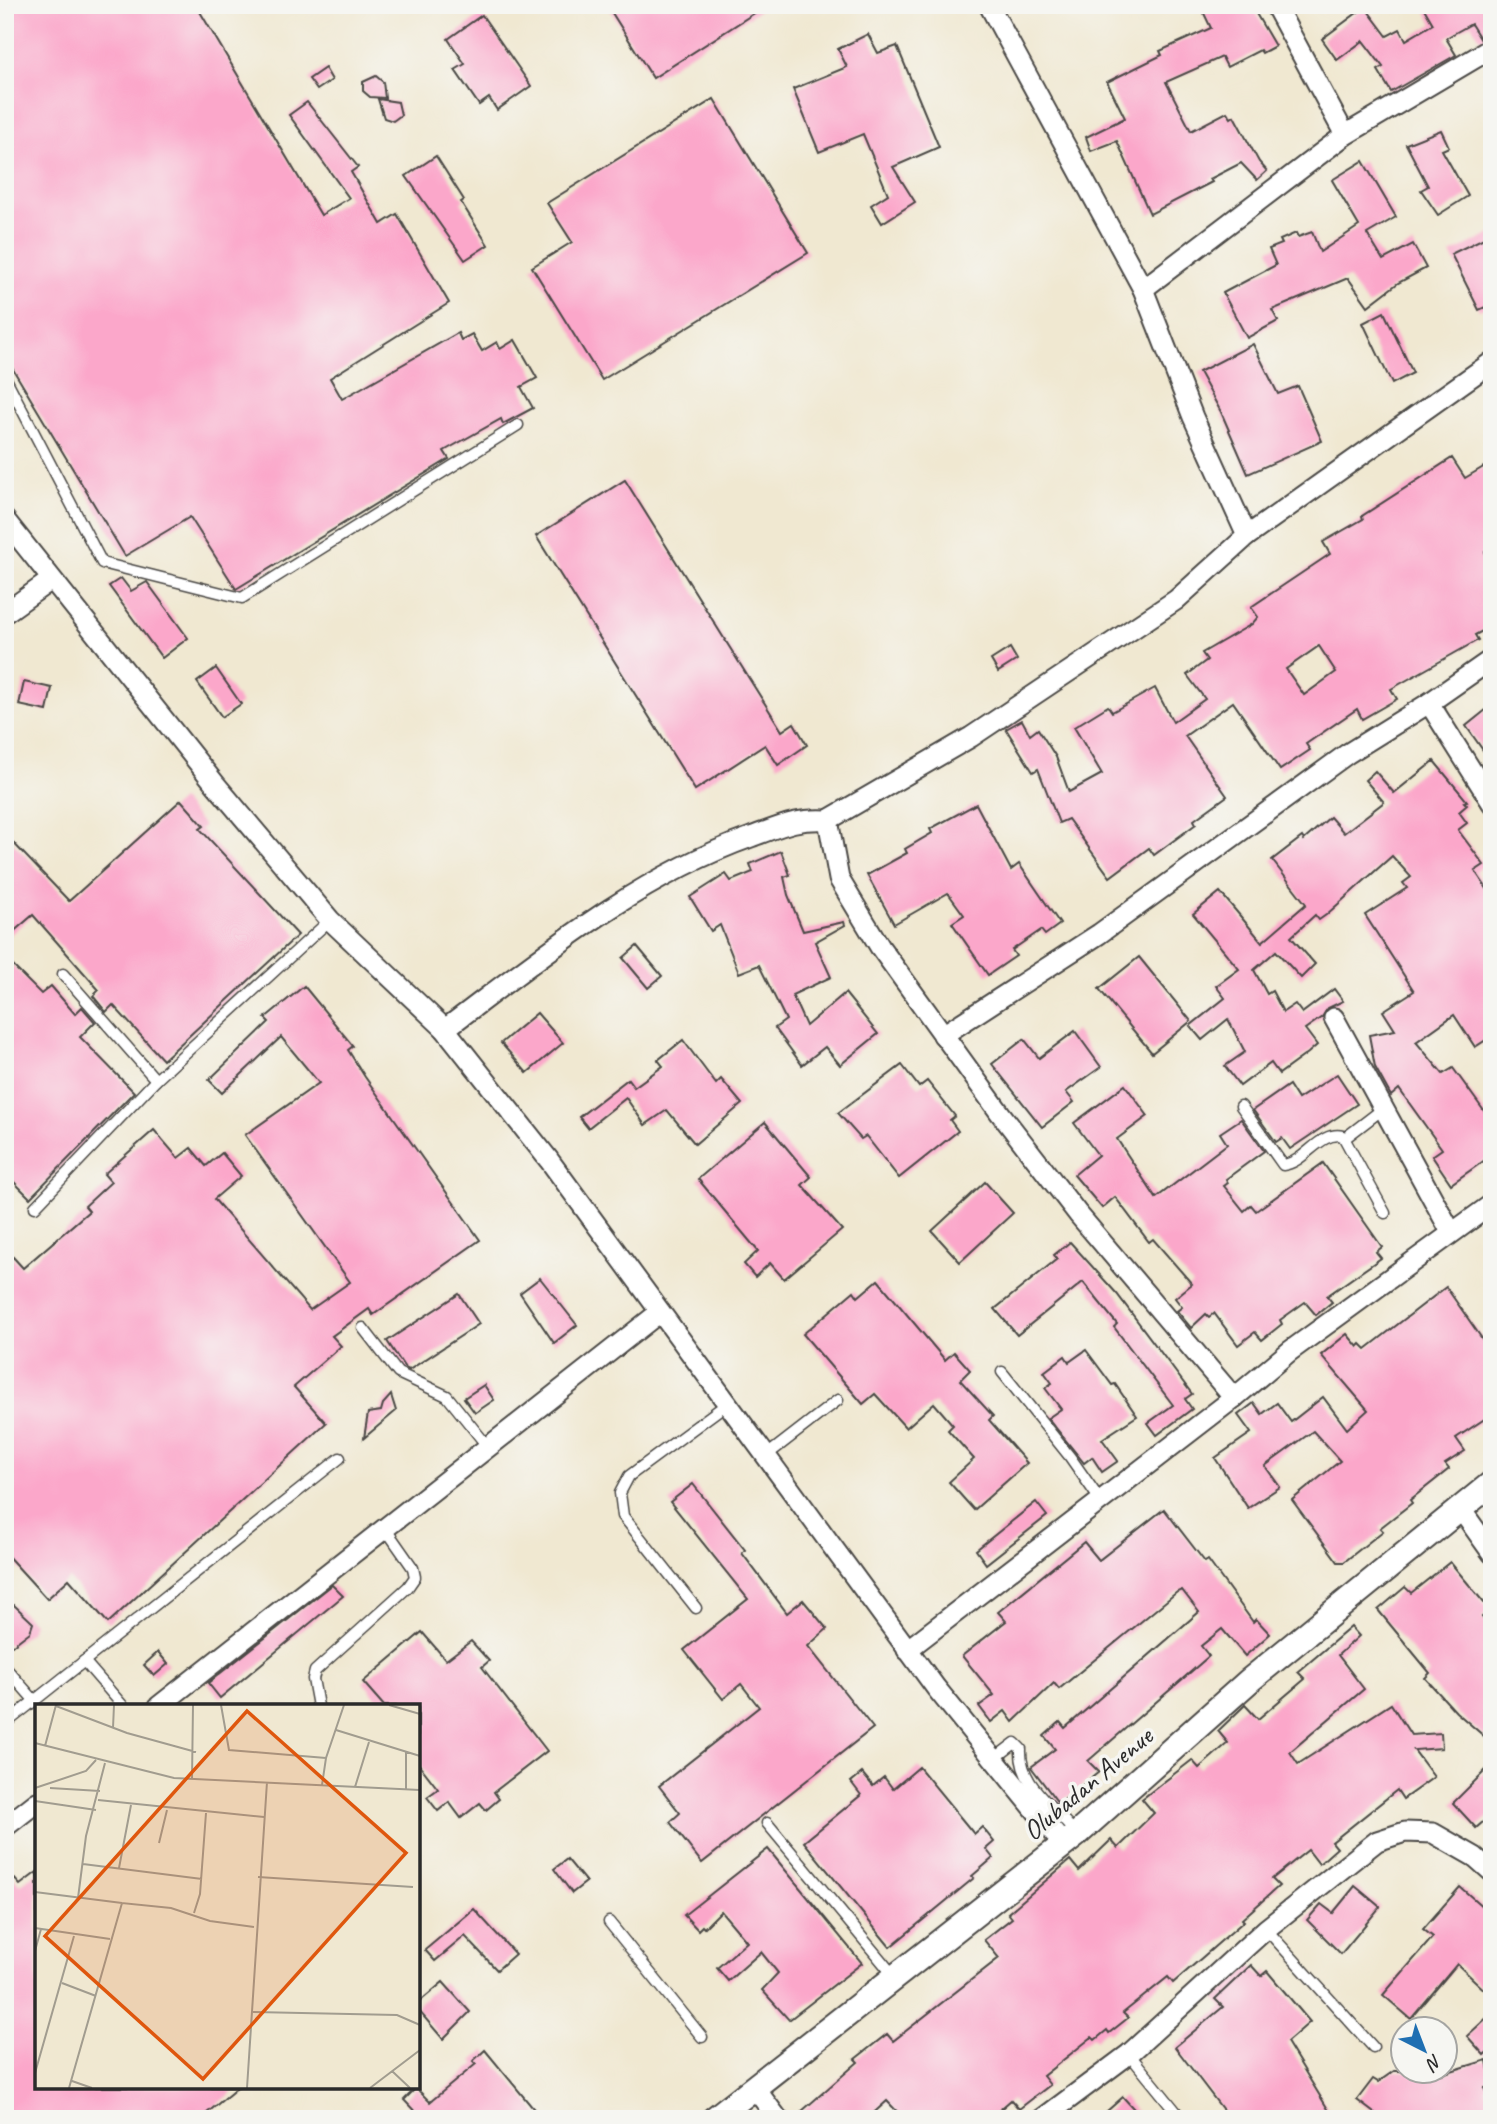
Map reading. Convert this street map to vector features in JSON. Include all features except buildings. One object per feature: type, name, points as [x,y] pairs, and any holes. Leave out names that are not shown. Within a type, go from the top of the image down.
[{"type":"street","points":[[989,5],[1143,289],[1193,417],[1247,536]]},
{"type":"street","points":[[1275,5],[1345,135]]},
{"type":"street","points":[[1143,289],[1345,135],[1492,48]]},
{"type":"street","points":[[445,1029],[595,917],[704,854],[802,818],[828,820],[971,737],[1164,608],[1247,536],[1492,362]]},
{"type":"street","points":[[5,520],[51,580],[330,920],[445,1029],[549,1160],[907,1650],[994,1759],[1033,1798],[1069,1840]]},
{"type":"street","points":[[5,613],[51,580]]},
{"type":"street","points":[[943,1035],[1099,934],[1347,754],[1429,703],[1492,659]]},
{"type":"street","points":[[1429,703],[1492,803]]},
{"type":"street","points":[[828,820],[839,879],[880,947],[1078,1214],[1234,1398]]},
{"type":"street","points":[[1334,1018],[1451,1232]]},
{"type":"street","points":[[907,1650],[1234,1398],[1290,1351],[1492,1204]]},
{"type":"street","points":[[162,1704],[660,1312]]},
{"type":"street","name":"Olubadan Avenue","points":[[714,2119],[1069,1840],[1250,1680],[1492,1483]]},
{"type":"street","points":[[1460,1508],[1492,1553]]},
{"type":"street","points":[[5,1827],[35,1804]]},
{"type":"street","points":[[1042,2119],[1129,2054],[1266,1929],[1377,1841],[1405,1832],[1433,1833],[1475,1857],[1492,1872]]},
{"type":"street","points":[[754,2087],[778,2119]]},
{"type":"lane","points":[[5,377],[102,564],[242,598],[518,425]]},
{"type":"lane","points":[[35,1206],[156,1080],[330,920]]},
{"type":"lane","points":[[63,974],[156,1080]]},
{"type":"lane","points":[[1241,1106],[1283,1165],[1291,1164],[1325,1139],[1338,1135],[1345,1138],[1385,1213]]},
{"type":"lane","points":[[1345,1138],[1385,1108]]},
{"type":"lane","points":[[363,1328],[398,1373],[447,1396],[488,1447]]},
{"type":"lane","points":[[1002,1373],[1070,1457],[1100,1500]]},
{"type":"lane","points":[[767,1455],[838,1400]]},
{"type":"lane","points":[[696,1608],[624,1516],[620,1493],[628,1476],[728,1403]]},
{"type":"lane","points":[[5,1724],[340,1458]]},
{"type":"lane","points":[[318,1704],[313,1679],[315,1671],[408,1587],[415,1577],[413,1568],[386,1528]]},
{"type":"lane","points":[[84,1661],[121,1704]]},
{"type":"lane","points":[[5,1667],[34,1700]]},
{"type":"lane","points":[[994,1759],[1015,1743],[1021,1749],[1020,1765],[1033,1798]]},
{"type":"lane","points":[[767,1824],[895,1976]]},
{"type":"lane","points":[[609,1922],[702,2037]]},
{"type":"lane","points":[[1266,1929],[1373,2047]]},
{"type":"lane","points":[[1129,2054],[1182,2119]]}]
